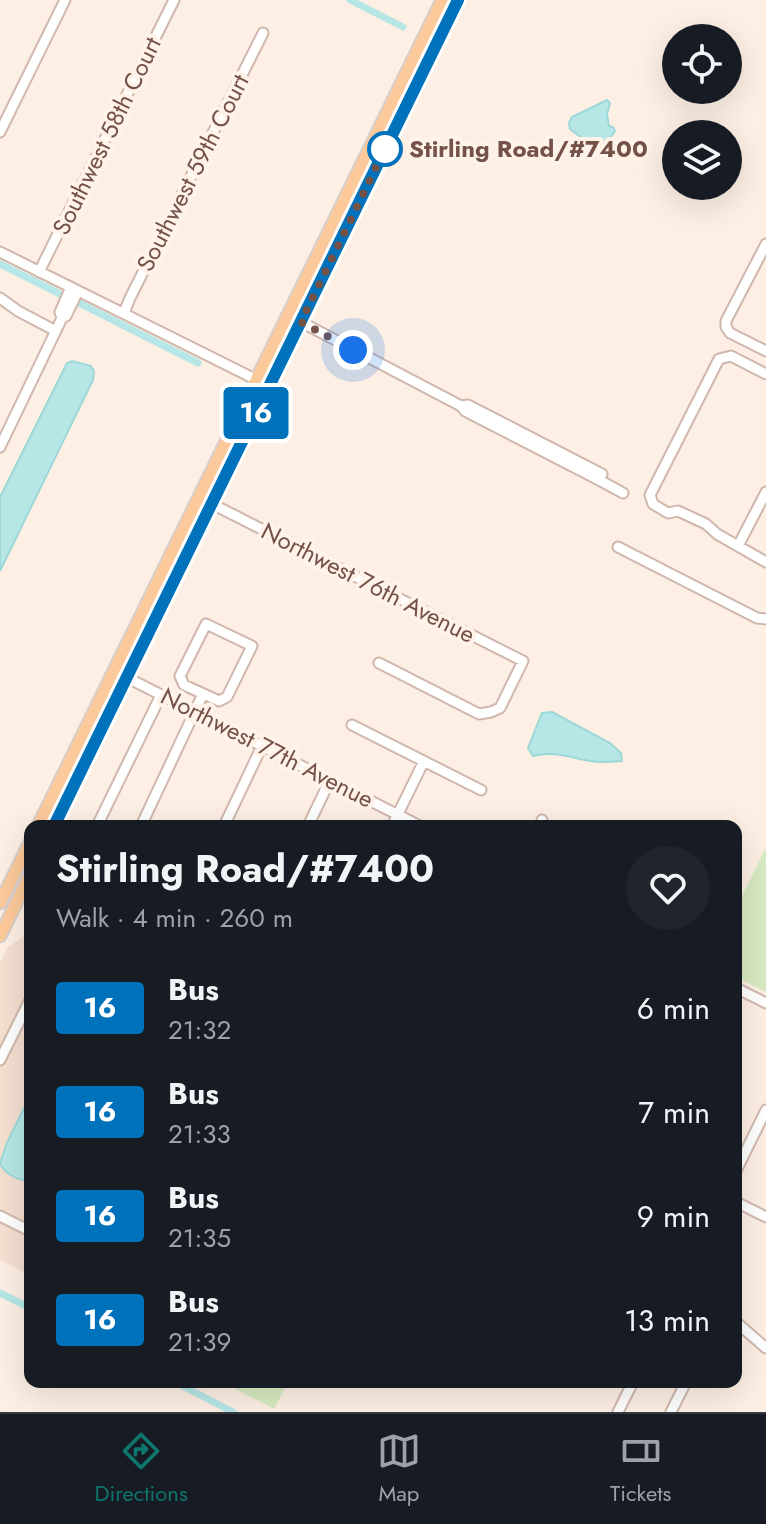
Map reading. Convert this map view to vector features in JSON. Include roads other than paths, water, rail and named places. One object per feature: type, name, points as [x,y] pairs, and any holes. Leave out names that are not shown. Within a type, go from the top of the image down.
[{"type":"main road","points":[[41,820],[442,0]]},
{"type":"main road","points":[[57,820],[458,0]]},
{"type":"main road","points":[[323,244],[335,251]]},
{"type":"main road","points":[[0,903],[24,855]]},
{"type":"main road","points":[[0,936],[24,887]]},
{"type":"street","points":[[0,132],[65,0]]},
{"type":"street","name":"Southwest 58th Court","points":[[39,272],[174,0]]},
{"type":"street","name":"Southwest 59th Court","points":[[124,313],[263,33]]},
{"type":"street","points":[[766,244],[726,321],[730,333],[766,351]]},
{"type":"street","points":[[0,252],[269,386]]},
{"type":"street","points":[[0,447],[62,318],[60,312],[74,289]]},
{"type":"street","points":[[0,298],[56,331]]},
{"type":"street","points":[[301,322],[461,406],[477,409],[602,474],[599,480],[623,493]]},
{"type":"street","points":[[766,374],[731,356],[719,359],[650,495],[653,504],[668,513],[678,511],[706,524],[717,534],[766,562]]},
{"type":"street","points":[[738,546],[766,492]]},
{"type":"street","name":"Northwest 76th Avenue","points":[[212,504],[523,661],[500,708],[479,714],[379,663]]},
{"type":"street","points":[[618,547],[757,618],[766,619]]},
{"type":"street","points":[[206,624],[252,646],[227,697],[219,701],[203,694],[184,685],[180,676],[206,624]]},
{"type":"street","name":"Northwest 77th Avenue","points":[[114,671],[408,820]]},
{"type":"street","points":[[144,820],[203,694]]},
{"type":"street","points":[[100,820],[161,695]]},
{"type":"street","points":[[352,725],[481,790]]},
{"type":"street","points":[[227,820],[262,746]]},
{"type":"street","points":[[394,820],[424,761]]},
{"type":"street","points":[[311,820],[330,780]]},
{"type":"street","points":[[742,993],[766,1003]]},
{"type":"street","points":[[0,1060],[24,1012]]},
{"type":"street","points":[[742,1159],[766,1110]]},
{"type":"street","points":[[742,1205],[766,1217]]},
{"type":"street","points":[[0,1216],[24,1228]]},
{"type":"street","points":[[742,1327],[766,1348]]},
{"type":"street","points":[[618,1412],[630,1388]]},
{"type":"street","points":[[671,1412],[683,1388]]},
{"type":"water","points":[[607,100],[610,103],[607,114],[609,126],[615,131],[605,145],[582,138],[570,129],[572,117]]},
{"type":"water","points":[[72,361],[91,366],[93,380],[0,571],[0,497],[67,363]]},
{"type":"water","points":[[552,712],[610,743],[621,753],[622,761],[594,762],[555,754],[533,756],[528,748],[542,713]]},
{"type":"water","points":[[24,1108],[24,1180],[8,1173],[0,1163]]},
{"type":"waterway","points":[[350,0],[403,27]]},
{"type":"waterway","points":[[0,264],[68,298]]},
{"type":"waterway","points":[[77,302],[198,363]]},
{"type":"waterway","points":[[0,1293],[24,1305]]},
{"type":"waterway","points":[[187,1388],[233,1412]]},
{"type":"place","name":"Stirling Road/#7400","points":[[385,149]]}]
